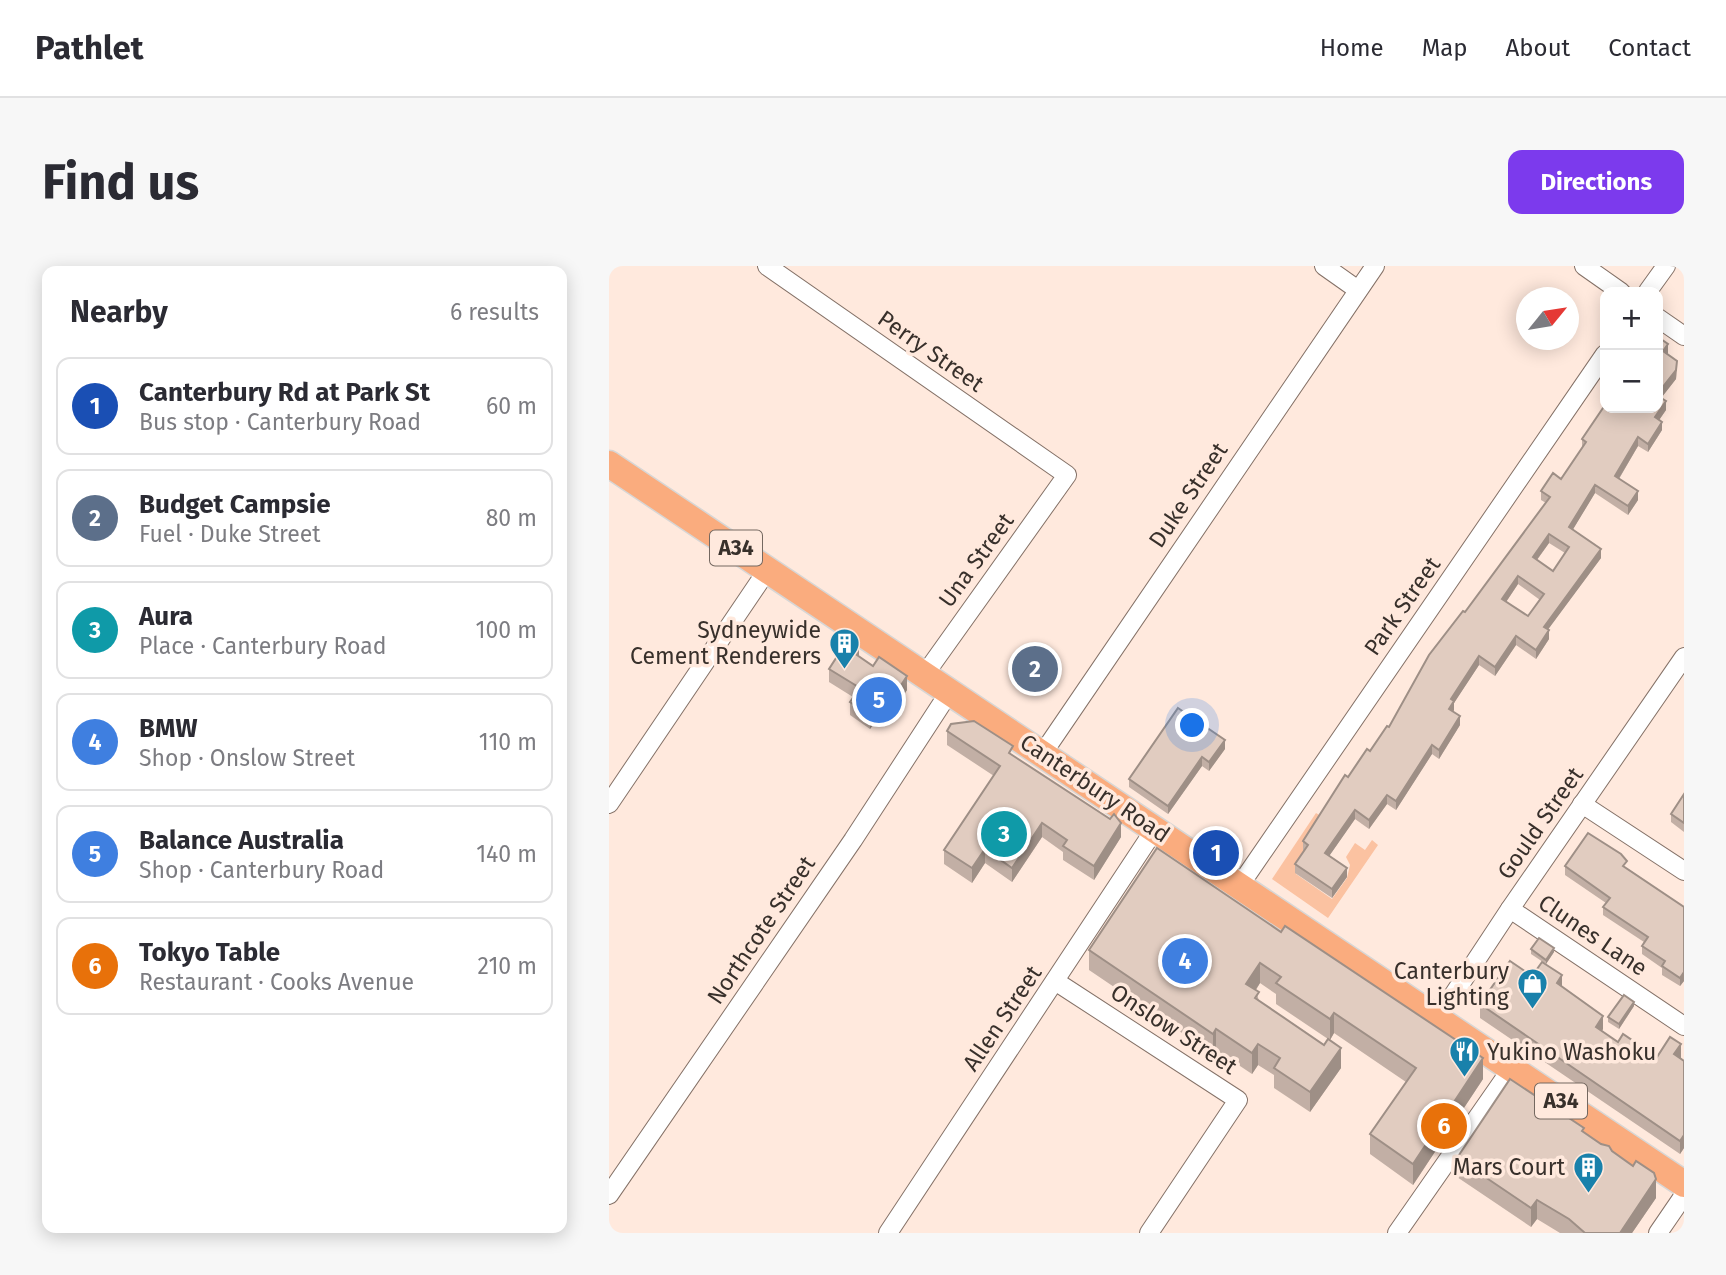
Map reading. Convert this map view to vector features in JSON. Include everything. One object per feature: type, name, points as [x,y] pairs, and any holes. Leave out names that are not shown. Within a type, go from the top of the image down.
[{"type":"highway","name":"Canterbury Road","points":[[609,464],[1684,1184]]},
{"type":"street","name":"Perry Street","points":[[767,266],[1067,475]]},
{"type":"street","points":[[1324,266],[1358,290]]},
{"type":"street","name":"Duke Street","points":[[1043,753],[1375,266]]},
{"type":"street","points":[[1584,266],[1614,287]]},
{"type":"street","points":[[1652,287],[1666,266]]},
{"type":"street","points":[[1663,321],[1684,336]]},
{"type":"street","name":"Park Street","points":[[1240,885],[1600,361]]},
{"type":"street","name":"Una Street","points":[[925,674],[1067,475]]},
{"type":"street","points":[[609,804],[768,569]]},
{"type":"street","name":"Gould Street","points":[[1438,1018],[1684,657]]},
{"type":"street","name":"Northcote Street","points":[[609,1195],[853,839],[950,691]]},
{"type":"street","points":[[1583,804],[1684,871]]},
{"type":"street","name":"Allen Street","points":[[888,1233],[1155,829]]},
{"type":"street","name":"Clunes Lane","points":[[1510,909],[1684,1026]]},
{"type":"street","name":"Onslow Street","points":[[1055,981],[1238,1100],[1149,1233]]},
{"type":"street","points":[[1397,1233],[1511,1068]]},
{"type":"street","points":[[1658,1233],[1684,1195]]},
{"type":"shaded area","points":[[1316,813],[1324,818],[1309,853],[1296,874],[1332,899],[1347,878],[1350,865],[1346,857],[1355,843],[1365,850],[1372,840],[1378,845],[1328,918],[1272,879]]},
{"type":"building","points":[[1663,351],[1677,361],[1676,370],[1663,387]]},
{"type":"building","points":[[1600,412],[1658,413],[1655,417],[1662,422],[1648,444],[1638,437],[1615,476],[1638,491],[1628,506],[1595,485],[1569,527],[1601,549],[1544,627],[1549,630],[1536,650],[1516,636],[1495,667],[1479,656],[1451,699],[1454,701],[1449,709],[1460,716],[1439,750],[1432,745],[1396,801],[1387,795],[1369,820],[1355,810],[1325,853],[1347,868],[1332,889],[1295,864],[1308,845],[1303,841],[1345,775],[1348,777],[1367,749],[1370,751],[1387,726],[1389,727],[1429,655],[1463,611],[1465,612],[1550,497],[1541,491],[1553,473],[1561,479],[1586,442],[1582,439]],"holes":[[[1549,534],[1569,547],[1553,571],[1533,557]],[[1518,576],[1544,594],[1528,616],[1502,599]]]},
{"type":"building","points":[[849,638],[859,644],[854,653],[873,666],[879,657],[907,676],[892,699],[885,694],[870,716],[850,702],[860,688],[829,669]]},
{"type":"building","points":[[1178,708],[1225,740],[1209,762],[1202,757],[1168,806],[1129,779]]},
{"type":"building","points":[[974,721],[1013,746],[1009,753],[1110,819],[1114,814],[1121,823],[1094,866],[1063,846],[1067,840],[1042,823],[1012,868],[985,849],[972,868],[944,850],[1000,766],[947,731],[951,724]]},
{"type":"building","points":[[1684,794],[1684,823],[1671,814]]},
{"type":"building","points":[[1588,833],[1621,854],[1627,861],[1623,866],[1684,907],[1684,972],[1680,978],[1662,966],[1665,961],[1642,946],[1648,937],[1603,907],[1610,898],[1565,866]]},
{"type":"building","points":[[1157,848],[1281,932],[1285,926],[1483,1058],[1413,1164],[1370,1134],[1416,1068],[1334,1013],[1330,1019],[1276,983],[1281,977],[1260,963],[1246,984],[1259,992],[1255,998],[1324,1045],[1328,1039],[1341,1048],[1310,1092],[1274,1068],[1280,1058],[1258,1044],[1252,1053],[1216,1029],[1213,1034],[1089,950]]},
{"type":"building","points":[[1539,938],[1554,948],[1546,960],[1531,949]]},
{"type":"building","points":[[1510,961],[1532,976],[1542,962],[1562,975],[1557,983],[1603,1016],[1596,1027],[1618,1042],[1623,1034],[1657,1057],[1670,1037],[1681,1044],[1674,1054],[1684,1061],[1684,1135],[1680,1141],[1480,1004]]},
{"type":"building","points":[[1624,995],[1634,1002],[1619,1024],[1608,1017]]},
{"type":"building","points":[[1510,1079],[1584,1128],[1582,1131],[1601,1144],[1609,1146],[1633,1166],[1636,1161],[1654,1173],[1656,1179],[1620,1233],[1585,1233],[1569,1219],[1537,1200],[1531,1208],[1457,1158]]},
{"type":"place","name":"Budget Campsie","points":[[1035,669]]},
{"type":"place","name":"Sydneywide Cement Renderers","points":[[844,670]]},
{"type":"place","name":"Balance Australia","points":[[879,700]]},
{"type":"place","name":"Aura","points":[[1004,834]]},
{"type":"place","name":"Canterbury Rd at Park St","points":[[1216,853]]},
{"type":"place","name":"BMW","points":[[1185,961]]},
{"type":"place","name":"Canterbury Lighting","points":[[1532,1011]]},
{"type":"place","name":"Yukino Washoku","points":[[1464,1079]]},
{"type":"place","name":"Tokyo Table","points":[[1444,1126]]},
{"type":"place","name":"Mars Court","points":[[1588,1194]]}]
